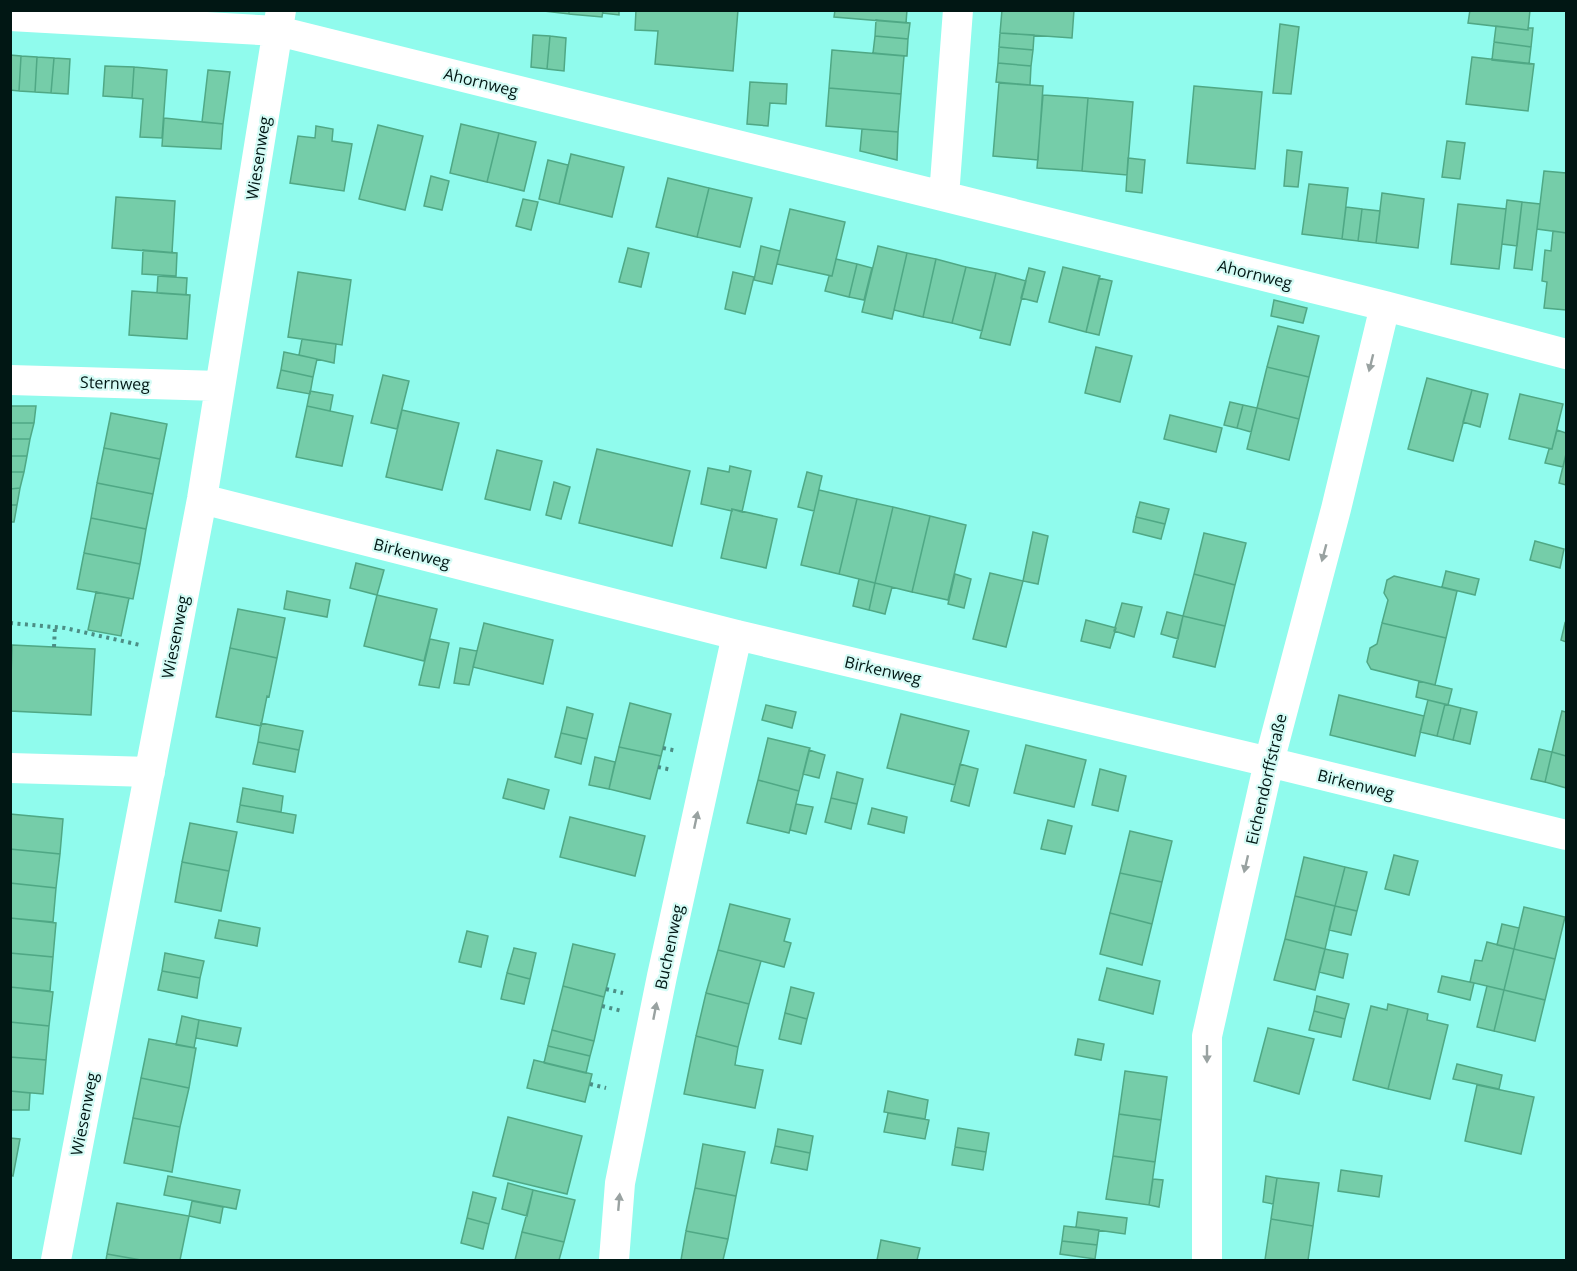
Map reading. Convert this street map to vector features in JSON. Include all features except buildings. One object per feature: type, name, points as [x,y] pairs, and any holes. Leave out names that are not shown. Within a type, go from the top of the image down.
[{"type":"street","points":[[944,196],[958,10]]},
{"type":"street","name":"Ahornweg","points":[[10,16],[279,21],[944,196],[1385,306],[1566,354]]},
{"type":"street","name":"Wiesenweg","points":[[56,1260],[202,499],[279,21]]},
{"type":"street","name":"Eichendorffstraße","points":[[1207,1260],[1207,1036],[1269,762],[1336,509],[1385,306]]},
{"type":"street","name":"Sternweg","points":[[10,380],[220,386]]},
{"type":"street","name":"Birkenweg","points":[[202,499],[737,635],[1566,835]]},
{"type":"street","name":"Buchenweg","points":[[614,1260],[620,1183],[662,976],[737,635]]},
{"type":"street","points":[[10,768],[150,772]]},
{"type":"path","points":[[10,623],[55,626],[172,653]]},
{"type":"path","points":[[54,647],[55,626]]}]
